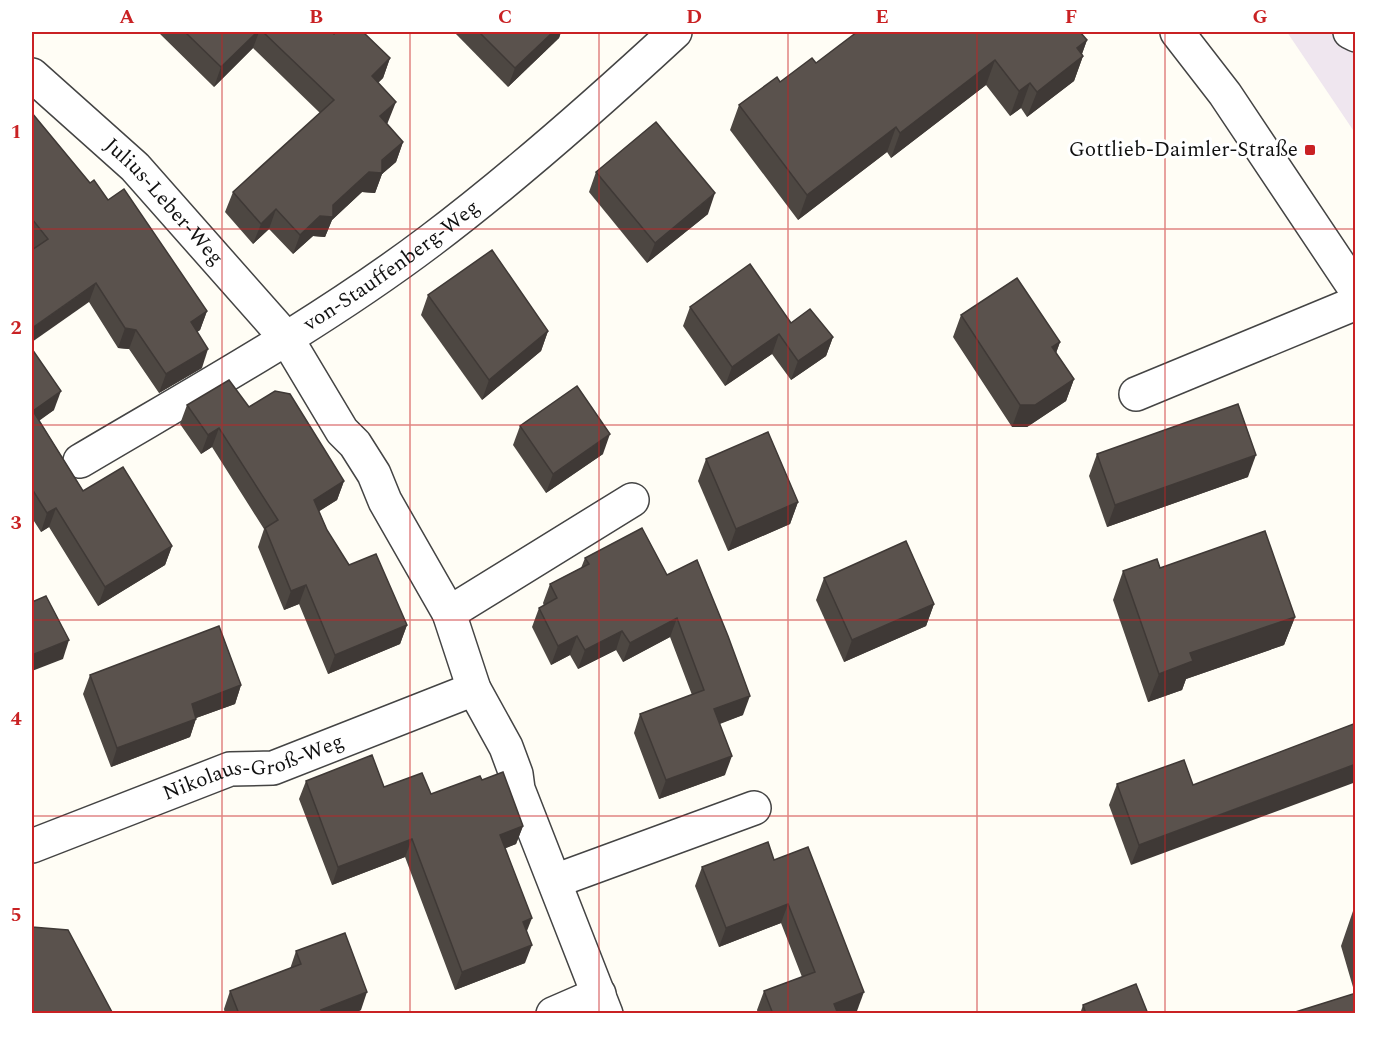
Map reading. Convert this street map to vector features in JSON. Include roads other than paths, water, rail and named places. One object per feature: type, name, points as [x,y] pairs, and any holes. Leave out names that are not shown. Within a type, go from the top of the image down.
[{"type":"street","name":"von-Stauffenberg-Weg","points":[[80,461],[287,339],[429,242],[544,150],[675,32]]},
{"type":"street","points":[[1177,32],[1225,94],[1356,290]]},
{"type":"street","points":[[1350,32],[1356,35]]},
{"type":"street","name":"Julius-Leber-Weg","points":[[32,75],[135,167],[287,339]]},
{"type":"street","points":[[1136,394],[1356,303]]},
{"type":"street","points":[[287,339],[342,431],[356,444],[374,474],[385,501],[449,613],[474,689],[506,747],[516,774],[518,789],[602,1004],[553,1014]]},
{"type":"street","points":[[449,613],[632,500]]},
{"type":"street","name":"Nikolaus-Groß-Weg","points":[[32,846],[230,769],[273,768],[474,689]]},
{"type":"street","points":[[555,881],[754,808]]},
{"type":"place","name":"Gottlieb-Daimler-Straße","points":[[1310,150]]}]
